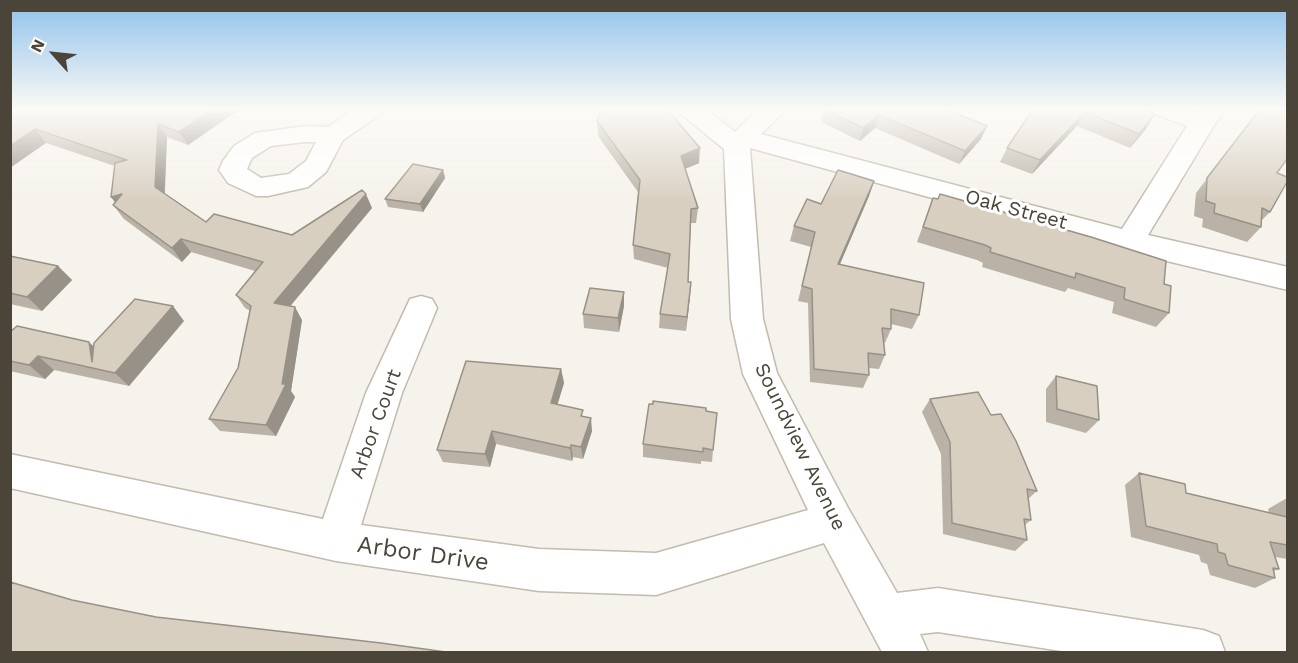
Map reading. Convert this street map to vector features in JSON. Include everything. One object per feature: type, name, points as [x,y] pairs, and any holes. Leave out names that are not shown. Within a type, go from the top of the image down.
[{"type":"street","points":[[1129,241],[1193,140]]},
{"type":"street","name":"Oak Street","points":[[742,142],[1287,279]]},
{"type":"street","name":"Soundview Avenue","points":[[742,142],[747,319],[760,374],[834,521],[906,652]]},
{"type":"street","name":"Arbor Court","points":[[336,541],[384,393],[421,308]]},
{"type":"street","name":"Arbor Drive","points":[[10,471],[336,541],[539,570],[656,574],[834,521]]},
{"type":"street","points":[[885,616],[938,610],[1203,652]]},
{"type":"building","points":[[10,140],[19,140],[10,146]]},
{"type":"building","points":[[67,140],[157,140],[155,187],[206,222],[214,214],[292,235],[362,190],[366,194],[274,303],[295,307],[282,384],[286,384],[266,425],[209,419],[238,368],[251,306],[236,295],[263,262],[181,239],[172,248],[113,205],[122,194],[111,197],[115,163],[127,160]]},
{"type":"building","points":[[611,140],[693,140],[700,148],[681,156],[698,208],[691,209],[688,282],[691,282],[687,317],[660,314],[670,254],[633,245],[640,180]]},
{"type":"building","points":[[939,140],[975,140],[965,151]]},
{"type":"building","points":[[1012,140],[1059,140],[1040,160],[1007,148]]},
{"type":"building","points":[[1236,140],[1287,140],[1287,159],[1277,173],[1287,177],[1287,182],[1270,212],[1262,208],[1261,227],[1214,213],[1215,204],[1206,201],[1207,178]]},
{"type":"building","points":[[413,164],[443,170],[420,204],[385,199]]},
{"type":"building","points":[[838,170],[874,181],[838,264],[924,283],[919,315],[891,309],[891,329],[882,328],[885,355],[868,353],[869,375],[814,369],[812,289],[802,286],[815,232],[794,226],[807,199],[821,204]]},
{"type":"building","points":[[940,194],[1166,261],[1164,284],[1171,286],[1169,313],[1124,299],[1125,288],[1076,273],[1075,278],[990,252],[991,248],[985,245],[923,227],[933,198],[938,199]]},
{"type":"building","points":[[10,256],[58,266],[27,297],[10,293]]},
{"type":"building","points":[[590,288],[624,292],[618,318],[583,314]]},
{"type":"building","points":[[135,299],[173,306],[115,373],[38,356],[29,365],[10,361],[10,332],[17,326],[89,342],[92,362],[94,343]]},
{"type":"building","points":[[466,361],[561,369],[551,403],[583,410],[581,416],[591,418],[581,447],[571,445],[570,448],[492,431],[485,454],[437,450]]},
{"type":"building","points":[[1056,376],[1097,386],[1099,420],[1057,409]]},
{"type":"building","points":[[978,392],[991,415],[1001,414],[1016,441],[1037,491],[1027,489],[1031,520],[1024,519],[1027,540],[952,523],[950,442],[930,399]]},
{"type":"building","points":[[653,401],[706,408],[706,411],[717,413],[713,450],[703,448],[703,452],[643,444],[649,404],[653,404]]},
{"type":"building","points":[[1139,473],[1185,484],[1186,493],[1287,517],[1287,545],[1270,542],[1279,569],[1273,568],[1275,578],[1228,565],[1225,554],[1218,552],[1217,544],[1146,526]]},
{"type":"building","points":[[10,582],[72,600],[156,617],[446,652],[10,652]]}]
